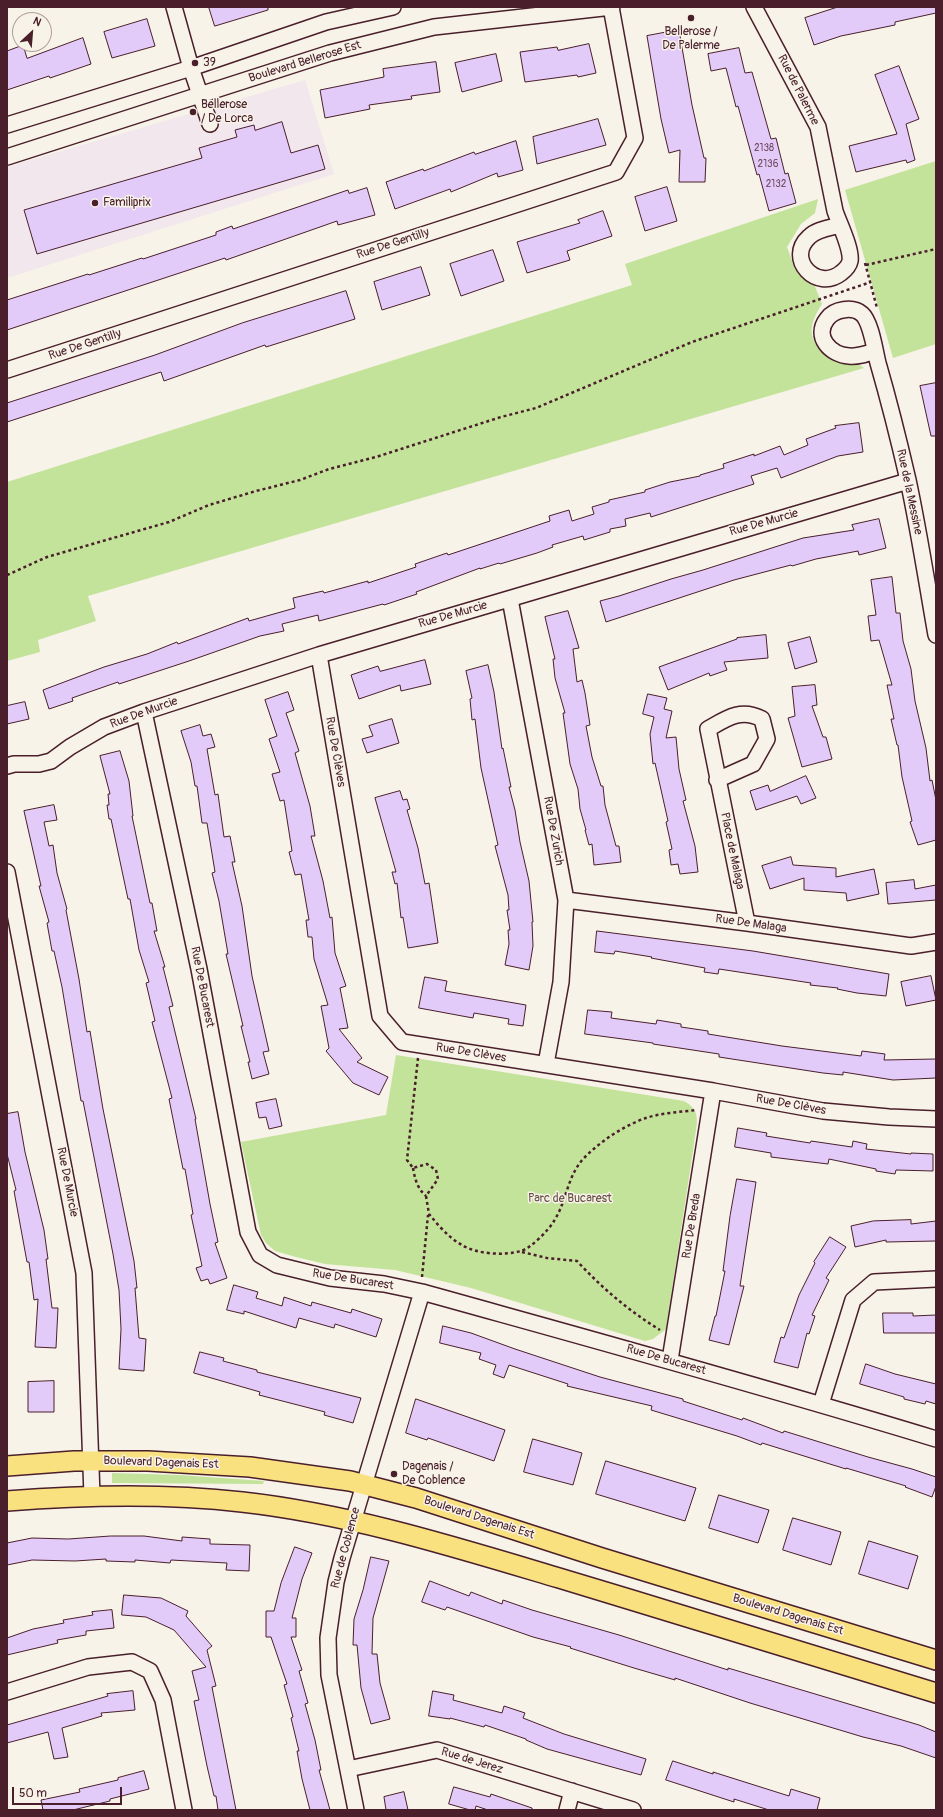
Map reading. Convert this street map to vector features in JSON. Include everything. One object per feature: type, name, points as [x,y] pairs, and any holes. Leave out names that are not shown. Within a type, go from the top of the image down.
[{"type":"main road","name":"Boulevard Dagenais Est","points":[[7,1466],[91,1461],[148,1461],[233,1466],[314,1475],[364,1485],[416,1498],[602,1558],[936,1660]]},
{"type":"main road","points":[[7,1501],[92,1496],[145,1496],[218,1500],[283,1508],[352,1521],[465,1550],[936,1694]]},
{"type":"street","points":[[174,7],[191,68],[210,124]]},
{"type":"street","points":[[7,125],[191,68],[326,22],[393,7]]},
{"type":"street","name":"Boulevard Bellerose Est","points":[[7,157],[201,96],[330,52],[434,27],[611,7]]},
{"type":"street","name":"Rue De Gentilly","points":[[7,370],[616,172],[635,138],[611,7]]},
{"type":"street","name":"Rue de Palerme","points":[[754,7],[818,126],[835,211],[840,225]]},
{"type":"street","name":"Rue de la Messine","points":[[875,351],[908,481],[936,635]]},
{"type":"street","name":"Rue De Murcie","points":[[7,766],[14,764],[39,764],[51,761],[70,747],[104,727],[144,712],[319,655],[908,481]]},
{"type":"street","name":"Rue De Zurich","points":[[510,599],[566,900],[561,982],[546,1064]]},
{"type":"street","name":"Rue De Clèves","points":[[319,655],[380,1016],[402,1042],[713,1091],[823,1111],[889,1117],[936,1119]]},
{"type":"street","name":"Rue De Bucarest","points":[[144,712],[199,969],[248,1232],[260,1255],[277,1265],[330,1278],[384,1284],[422,1292],[670,1360],[936,1439]]},
{"type":"street","name":"Place de Malaga","points":[[717,780],[753,764],[767,740],[762,719],[751,713],[730,716],[708,729],[717,780],[746,923]]},
{"type":"street","name":"Rue De Murcie","points":[[7,872],[10,902],[84,1273],[92,1496]]},
{"type":"street","name":"Rue De Malaga","points":[[566,900],[911,946],[936,942]]},
{"type":"street","name":"Rue De Breda","points":[[670,1360],[713,1091]]},
{"type":"street","points":[[821,1404],[852,1300],[874,1282],[936,1279]]},
{"type":"street","name":"Rue de Coblence","points":[[356,1810],[329,1675],[328,1638],[336,1582],[352,1521],[422,1292]]},
{"type":"street","points":[[7,1692],[88,1667],[132,1662],[150,1671],[163,1700],[184,1810]]},
{"type":"street","name":"Rue de Jerez","points":[[348,1769],[437,1750],[572,1791],[607,1806],[633,1810]]},
{"type":"street","points":[[567,1810],[572,1791]]},
{"type":"path","points":[[866,265],[936,249]]},
{"type":"path","points":[[7,575],[47,557],[169,522],[209,505],[300,480],[329,469],[376,457],[501,417],[536,408],[692,342],[871,282]]},
{"type":"path","points":[[419,1045],[407,1160],[413,1168],[416,1183],[421,1192],[426,1196]]},
{"type":"path","points":[[521,1251],[543,1236],[554,1221],[563,1202],[574,1169],[601,1143],[625,1127],[644,1118],[682,1112],[710,1110]]},
{"type":"path","points":[[413,1168],[427,1164],[436,1170],[438,1179],[426,1196],[428,1214],[422,1292]]},
{"type":"path","points":[[428,1214],[462,1245],[489,1254],[521,1251],[547,1258],[577,1261],[598,1284],[640,1318],[674,1338]]},
{"type":"shaded area","points":[[305,80],[334,174],[7,278],[7,167]]},
{"type":"green space","points":[[936,161],[936,344],[893,358],[845,190]]},
{"type":"green space","points":[[818,199],[815,213],[801,224],[787,247],[795,269],[814,284],[822,304],[813,323],[812,335],[814,341],[818,347],[832,359],[856,363],[864,368],[88,596],[96,621],[38,640],[40,652],[7,661],[7,482],[632,285],[625,264]]},
{"type":"green space","name":"Parc de Bucarest","points":[[396,1055],[684,1101],[694,1109],[697,1125],[666,1329],[653,1339],[645,1341],[471,1288],[395,1270],[325,1264],[275,1251],[266,1243],[261,1235],[241,1142],[386,1115]]},
{"type":"green space","points":[[112,1473],[179,1475],[264,1481],[263,1484],[112,1483]]},
{"type":"building","points":[[209,7],[268,7],[268,10],[215,26]]},
{"type":"building","points":[[838,7],[936,7],[936,13],[895,22],[895,25],[841,36],[814,45],[805,18]]},
{"type":"building","points":[[147,19],[155,46],[112,58],[104,32]]},
{"type":"building","points":[[679,30],[692,105],[704,158],[706,158],[705,182],[679,182],[680,150],[669,153],[661,119],[647,36]]},
{"type":"building","points":[[83,38],[91,64],[50,78],[49,76],[7,90],[7,51],[12,49],[12,52],[25,52],[27,58],[44,52],[52,52],[52,49]]},
{"type":"building","points":[[589,44],[596,73],[578,77],[577,75],[525,82],[520,52],[557,47],[558,50]]},
{"type":"building","points":[[739,48],[745,73],[752,72],[771,139],[776,138],[785,174],[788,173],[796,203],[769,211],[759,174],[757,175],[738,106],[736,107],[726,68],[711,71],[708,54]]},
{"type":"building","points":[[496,54],[502,81],[462,92],[455,63]]},
{"type":"building","points":[[436,62],[440,92],[411,96],[412,99],[369,105],[370,109],[325,118],[320,90],[384,77],[383,69]]},
{"type":"building","points":[[899,66],[919,119],[906,124],[915,160],[907,163],[906,160],[856,172],[849,146],[897,134],[875,75]]},
{"type":"building","points":[[598,119],[606,145],[537,164],[533,137]]},
{"type":"building","points":[[282,122],[291,153],[318,145],[325,169],[37,254],[24,210],[202,158],[199,148],[237,137],[235,130],[254,125],[255,130]]},
{"type":"building","points":[[516,141],[523,170],[498,177],[497,173],[451,192],[450,189],[395,209],[386,182],[423,169],[424,171],[474,152],[475,154]]},
{"type":"building","points":[[667,187],[677,221],[645,231],[635,197]]},
{"type":"building","points":[[367,188],[375,215],[338,225],[337,221],[226,260],[225,258],[7,330],[7,300],[88,274],[89,275],[142,258],[143,259],[216,235],[216,232],[232,226],[233,229],[348,190],[349,193]]},
{"type":"building","points":[[603,211],[612,236],[567,251],[570,260],[527,273],[517,242],[580,223],[578,220]]},
{"type":"building","points":[[493,250],[504,281],[461,296],[450,264]]},
{"type":"building","points":[[421,267],[430,295],[382,310],[374,282]]},
{"type":"building","points":[[346,291],[355,319],[266,347],[265,345],[164,381],[161,372],[7,422],[7,403],[155,355],[242,323]]},
{"type":"building","points":[[936,383],[936,436],[931,436],[920,386]]},
{"type":"building","points":[[859,423],[863,452],[838,456],[781,478],[777,468],[751,476],[754,484],[651,517],[650,513],[625,519],[626,526],[610,529],[610,532],[584,540],[583,536],[552,545],[553,547],[537,553],[500,564],[480,568],[416,592],[417,594],[384,605],[383,604],[319,621],[318,615],[282,624],[284,631],[260,636],[119,684],[118,682],[72,698],[73,701],[49,709],[43,690],[104,667],[147,654],[177,642],[178,644],[248,618],[249,621],[295,608],[293,598],[323,591],[324,593],[368,581],[368,583],[416,567],[415,564],[447,553],[448,555],[550,521],[549,516],[569,510],[572,521],[594,514],[592,507],[609,502],[609,500],[645,492],[645,490],[670,482],[700,476],[724,468],[723,464],[754,454],[754,456],[780,446],[784,455],[808,445],[806,439],[836,428],[835,426]]},
{"type":"building","points":[[879,519],[886,548],[859,555],[858,551],[816,559],[734,580],[606,622],[600,601],[803,538],[854,530],[852,525]]},
{"type":"building","points":[[892,577],[896,613],[900,613],[903,641],[911,669],[915,701],[926,748],[930,781],[932,780],[936,800],[936,840],[918,845],[910,822],[912,821],[902,777],[898,745],[891,719],[894,719],[887,685],[892,685],[879,640],[871,641],[868,616],[876,615],[871,580]]},
{"type":"building","points":[[568,611],[579,648],[573,649],[577,682],[582,680],[585,693],[590,725],[586,726],[592,757],[601,786],[603,786],[605,805],[616,846],[619,846],[621,862],[594,865],[592,844],[589,845],[580,809],[578,789],[570,764],[563,713],[565,713],[555,678],[553,659],[555,659],[545,617]]},
{"type":"building","points":[[766,635],[768,658],[724,662],[727,670],[710,676],[709,673],[668,690],[659,667],[737,638]]},
{"type":"building","points":[[810,637],[817,662],[795,669],[788,643]]},
{"type":"building","points":[[425,660],[431,684],[401,691],[400,685],[359,699],[351,675],[378,666],[380,671]]},
{"type":"building","points":[[488,665],[494,692],[502,749],[503,748],[511,787],[509,787],[529,881],[533,922],[533,946],[529,970],[505,965],[509,944],[508,930],[510,930],[507,910],[509,910],[508,895],[495,846],[498,845],[481,768],[475,719],[472,720],[470,699],[472,698],[466,671]]},
{"type":"building","points":[[815,685],[817,705],[812,706],[823,737],[826,737],[832,759],[802,767],[788,718],[795,716],[792,687]]},
{"type":"building","points":[[288,692],[294,710],[286,713],[299,751],[295,753],[310,806],[315,836],[311,836],[323,881],[330,918],[332,917],[335,953],[346,986],[340,988],[348,1028],[339,1029],[362,1058],[357,1062],[388,1077],[379,1095],[353,1083],[326,1051],[329,1048],[321,1006],[328,1005],[314,959],[312,937],[308,937],[306,920],[309,920],[301,874],[295,875],[289,852],[292,851],[284,800],[280,801],[272,774],[280,772],[269,739],[277,736],[265,700]]},
{"type":"building","points":[[648,694],[667,698],[664,709],[672,711],[666,738],[676,737],[679,769],[686,800],[683,801],[695,846],[698,872],[680,874],[678,864],[671,865],[669,850],[672,849],[666,822],[668,821],[655,763],[653,764],[650,734],[654,717],[643,714]]},
{"type":"building","points":[[25,702],[29,719],[7,724],[7,706]]},
{"type":"building","points":[[392,719],[399,743],[367,753],[362,739],[373,736],[369,726]]},
{"type":"building","points":[[200,725],[203,736],[211,734],[215,747],[207,749],[215,795],[218,794],[224,837],[230,836],[235,862],[232,862],[242,906],[252,976],[269,1051],[263,1052],[269,1074],[252,1079],[248,1062],[250,1062],[241,1026],[243,1026],[226,954],[228,954],[219,901],[212,873],[215,872],[207,823],[202,823],[197,786],[195,786],[191,762],[181,731]]},
{"type":"building","points":[[120,751],[129,781],[132,816],[157,931],[154,931],[165,967],[163,967],[173,1006],[169,1007],[196,1119],[218,1242],[215,1243],[227,1278],[210,1284],[208,1279],[201,1281],[196,1268],[202,1266],[191,1215],[193,1214],[185,1169],[183,1169],[169,1099],[172,1098],[152,1022],[155,1021],[146,983],[149,982],[139,950],[130,899],[128,899],[111,819],[109,819],[107,805],[109,805],[108,794],[110,794],[100,756]]},
{"type":"building","points":[[806,776],[816,798],[801,804],[797,796],[756,810],[750,791],[768,785],[770,791]]},
{"type":"building","points":[[400,791],[403,800],[407,799],[410,809],[407,810],[418,848],[425,884],[429,883],[438,943],[408,948],[403,917],[401,918],[397,883],[395,884],[392,872],[396,872],[375,798]]},
{"type":"building","points":[[54,805],[57,820],[44,822],[49,846],[53,845],[57,873],[67,909],[87,1032],[90,1031],[103,1109],[134,1261],[137,1288],[135,1288],[139,1338],[146,1339],[144,1371],[119,1369],[121,1329],[119,1290],[113,1254],[83,1101],[81,1101],[62,987],[54,951],[52,951],[47,923],[49,922],[39,886],[41,886],[24,811]]},
{"type":"building","points":[[791,857],[793,865],[836,868],[836,877],[874,869],[879,894],[847,901],[846,893],[804,890],[804,878],[770,889],[762,866]]},
{"type":"building","points":[[914,880],[915,889],[936,885],[936,900],[888,904],[886,883]]},
{"type":"building","points":[[597,931],[753,951],[889,974],[886,996],[857,993],[837,989],[838,988],[810,985],[811,983],[719,969],[718,974],[704,972],[705,968],[615,951],[614,954],[595,952]]},
{"type":"building","points":[[931,976],[936,1000],[906,1006],[901,982]]},
{"type":"building","points":[[425,977],[447,981],[445,991],[526,1005],[523,1026],[508,1024],[509,1019],[474,1013],[473,1018],[419,1008]]},
{"type":"building","points":[[588,1010],[612,1012],[611,1018],[656,1024],[657,1020],[681,1024],[681,1027],[708,1031],[708,1034],[782,1046],[861,1056],[862,1051],[885,1054],[884,1060],[936,1059],[936,1078],[893,1080],[843,1072],[843,1075],[823,1073],[719,1057],[719,1054],[653,1043],[585,1034]]},
{"type":"building","points":[[276,1099],[282,1126],[269,1129],[266,1117],[259,1118],[256,1103]]},
{"type":"building","points":[[18,1112],[25,1152],[44,1230],[52,1308],[58,1308],[56,1348],[35,1347],[38,1299],[34,1300],[29,1262],[27,1262],[14,1191],[16,1190],[7,1154],[7,1114]]},
{"type":"building","points":[[738,1128],[767,1133],[766,1136],[810,1143],[811,1141],[852,1147],[853,1141],[867,1144],[866,1149],[911,1154],[933,1154],[933,1171],[896,1170],[895,1174],[876,1171],[876,1169],[829,1159],[828,1164],[771,1157],[771,1153],[735,1147]]},
{"type":"building","points":[[737,1179],[756,1182],[740,1286],[744,1286],[729,1345],[709,1340],[716,1316],[725,1271],[723,1271],[730,1216]]},
{"type":"building","points":[[911,1220],[911,1224],[936,1221],[936,1241],[886,1242],[886,1240],[855,1247],[851,1226],[873,1221]]},
{"type":"building","points":[[830,1237],[846,1247],[826,1278],[829,1280],[812,1315],[815,1316],[809,1334],[807,1333],[798,1368],[774,1362],[781,1337],[784,1338],[799,1295],[815,1263],[814,1262]]},
{"type":"building","points":[[234,1285],[258,1292],[256,1298],[282,1306],[284,1297],[311,1306],[312,1302],[351,1313],[352,1309],[382,1319],[376,1337],[335,1324],[334,1328],[299,1318],[296,1328],[244,1311],[244,1314],[227,1310]]},
{"type":"building","points":[[883,1313],[913,1313],[913,1316],[936,1315],[936,1333],[884,1333]]},
{"type":"building","points":[[443,1326],[471,1333],[600,1377],[683,1399],[683,1401],[742,1420],[743,1418],[783,1433],[784,1431],[912,1469],[936,1477],[936,1486],[932,1497],[905,1487],[906,1486],[762,1443],[761,1445],[737,1436],[651,1410],[652,1406],[567,1386],[568,1384],[509,1365],[504,1378],[493,1374],[496,1365],[479,1359],[481,1353],[440,1343]]},
{"type":"building","points":[[200,1352],[224,1358],[223,1361],[257,1370],[257,1372],[361,1398],[353,1423],[324,1415],[325,1412],[259,1395],[260,1392],[194,1373]]},
{"type":"building","points":[[866,1364],[895,1374],[936,1384],[936,1404],[926,1401],[925,1404],[904,1399],[904,1397],[860,1384]]},
{"type":"building","points":[[54,1381],[54,1412],[28,1412],[28,1382]]},
{"type":"building","points":[[416,1399],[505,1430],[494,1461],[428,1438],[427,1440],[406,1433]]},
{"type":"building","points":[[533,1439],[582,1453],[573,1485],[524,1472]]},
{"type":"building","points":[[606,1461],[696,1488],[685,1521],[596,1494]]},
{"type":"building","points":[[719,1495],[769,1510],[758,1543],[709,1528]]},
{"type":"building","points":[[793,1518],[841,1532],[831,1565],[783,1550]]},
{"type":"building","points":[[111,1536],[144,1536],[182,1541],[182,1537],[210,1539],[210,1544],[250,1545],[249,1571],[226,1570],[227,1563],[171,1560],[170,1563],[135,1560],[135,1562],[106,1561],[106,1559],[75,1561],[32,1560],[7,1565],[7,1543],[32,1538],[68,1539]]},
{"type":"building","points":[[869,1541],[918,1556],[908,1589],[859,1574]]},
{"type":"building","points":[[295,1547],[312,1553],[302,1579],[292,1618],[296,1618],[296,1637],[291,1637],[302,1670],[299,1671],[308,1703],[305,1704],[315,1740],[321,1770],[319,1770],[330,1810],[310,1810],[302,1779],[297,1751],[299,1751],[291,1718],[293,1717],[284,1685],[287,1684],[271,1637],[266,1637],[266,1611],[274,1611],[281,1583]]},
{"type":"building","points":[[371,1557],[389,1561],[373,1618],[372,1654],[377,1654],[380,1683],[390,1719],[371,1724],[361,1688],[357,1645],[353,1645],[354,1619]]},
{"type":"building","points":[[430,1581],[469,1596],[471,1592],[502,1604],[503,1600],[728,1670],[728,1668],[919,1725],[936,1732],[936,1758],[901,1746],[863,1737],[750,1703],[675,1678],[675,1680],[570,1648],[571,1647],[533,1637],[447,1607],[445,1610],[422,1602]]},
{"type":"building","points":[[124,1595],[161,1598],[188,1611],[186,1616],[212,1646],[207,1650],[216,1686],[212,1687],[236,1810],[218,1810],[216,1796],[214,1796],[207,1766],[194,1701],[199,1700],[192,1671],[206,1667],[174,1630],[146,1617],[122,1615]]},
{"type":"building","points":[[112,1610],[114,1628],[86,1631],[86,1635],[57,1640],[58,1643],[7,1655],[7,1638],[33,1629],[64,1623],[63,1620],[93,1615],[92,1612]]},
{"type":"building","points":[[133,1691],[135,1710],[101,1713],[102,1716],[62,1728],[68,1757],[54,1759],[48,1732],[7,1743],[7,1725],[108,1696],[107,1694]]},
{"type":"building","points":[[433,1691],[454,1695],[453,1700],[502,1713],[504,1706],[525,1713],[523,1718],[564,1734],[646,1759],[641,1775],[547,1749],[526,1739],[485,1725],[484,1727],[450,1718],[429,1716]]},
{"type":"building","points":[[673,1761],[789,1796],[791,1789],[820,1798],[817,1810],[769,1810],[734,1799],[734,1802],[666,1780]]},
{"type":"building","points":[[144,1771],[149,1789],[73,1810],[43,1810],[41,1800],[80,1792],[79,1789],[118,1780],[118,1778]]},
{"type":"building","points":[[454,1787],[490,1797],[491,1794],[532,1808],[532,1810],[488,1810],[476,1806],[475,1810],[470,1810],[449,1804]]},
{"type":"building","points":[[404,1792],[408,1810],[386,1810],[384,1797]]},
{"type":"place","name":"Bellerose / De Palerme","points":[[691,18]]},
{"type":"place","name":"39","points":[[195,63]]},
{"type":"place","name":"Bellerose / De Lorca","points":[[193,112]]},
{"type":"place","name":"Familiprix","points":[[95,203]]},
{"type":"place","name":"Dagenais / De Coblence","points":[[394,1474]]}]
